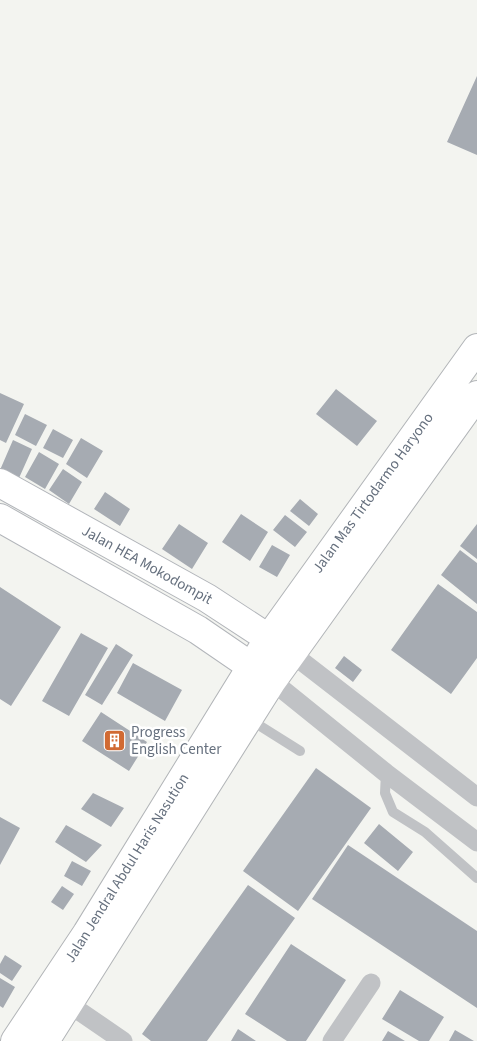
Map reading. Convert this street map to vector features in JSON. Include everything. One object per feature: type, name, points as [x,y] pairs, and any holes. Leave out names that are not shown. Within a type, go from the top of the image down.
[{"type":"main road","name":"Jalan Mas Tirtodarmo Haryono","points":[[261,673],[269,638],[477,348]]},
{"type":"main road","name":"Jalan Mas Tirtodarmo Haryono","points":[[261,673],[291,653],[477,395]]},
{"type":"main road","name":"Jalan HEA Mokodompit","points":[[0,483],[207,598],[291,653]]},
{"type":"main road","name":"Jalan HEA Mokodompit","points":[[0,518],[198,630],[261,673]]},
{"type":"main road","name":"Jalan Jendral Abdul Haris Nasution","points":[[45,1041],[248,719],[261,673]]},
{"type":"main road","name":"Jalan Jendral Abdul Haris Nasution","points":[[15,1041],[92,924],[196,758],[261,673]]},
{"type":"street","points":[[291,653],[477,797]]},
{"type":"street","points":[[261,673],[386,773],[477,842]]},
{"type":"street","points":[[332,1041],[371,982]]},
{"type":"street","points":[[69,1004],[123,1041]]},
{"type":"lane","points":[[248,719],[300,751]]},
{"type":"lane","points":[[386,773],[385,793],[393,812],[425,832],[477,878]]},
{"type":"building","points":[[477,76],[477,155],[447,142]]},
{"type":"building","points":[[336,389],[377,421],[357,446],[316,414]]},
{"type":"building","points":[[0,393],[24,404],[6,443],[0,440]]},
{"type":"building","points":[[25,414],[47,425],[36,446],[15,435]]},
{"type":"building","points":[[53,429],[73,440],[63,458],[43,448]]},
{"type":"building","points":[[81,438],[103,451],[87,478],[66,464]]},
{"type":"building","points":[[13,440],[32,449],[19,478],[0,470]]},
{"type":"building","points":[[39,452],[59,464],[45,489],[25,477]]},
{"type":"building","points":[[63,469],[82,482],[69,504],[49,490]]},
{"type":"building","points":[[105,492],[130,509],[120,526],[94,509]]},
{"type":"building","points":[[300,499],[318,514],[309,526],[290,511]]},
{"type":"building","points":[[241,514],[268,532],[250,561],[222,542]]},
{"type":"building","points":[[285,515],[307,532],[295,547],[273,530]]},
{"type":"building","points":[[179,524],[208,543],[192,569],[162,549]]},
{"type":"building","points":[[477,524],[477,559],[460,546]]},
{"type":"building","points":[[272,545],[290,555],[277,577],[259,567]]},
{"type":"building","points":[[460,550],[477,563],[477,604],[441,575]]},
{"type":"building","points":[[438,584],[477,612],[477,658],[451,694],[391,650]]},
{"type":"building","points":[[0,587],[61,627],[11,706],[0,699]]},
{"type":"building","points":[[81,633],[108,648],[69,716],[42,701]]},
{"type":"building","points":[[116,644],[133,655],[102,705],[85,695]]},
{"type":"building","points":[[344,656],[362,670],[353,682],[335,668]]},
{"type":"building","points":[[133,663],[182,690],[165,721],[117,693]]},
{"type":"building","name":"Progress English Center","points":[[101,712],[147,742],[129,771],[82,741]]},
{"type":"building","points":[[316,768],[371,808],[298,911],[243,871]]},
{"type":"building","points":[[93,793],[124,808],[111,827],[81,809]]},
{"type":"building","points":[[0,817],[20,828],[0,865]]},
{"type":"building","points":[[379,824],[413,852],[398,871],[364,843]]},
{"type":"building","points":[[66,825],[102,845],[86,862],[55,842]]},
{"type":"building","points":[[348,845],[477,931],[477,1008],[312,899]]},
{"type":"building","points":[[72,861],[91,871],[82,886],[64,876]]},
{"type":"building","points":[[248,885],[295,918],[207,1041],[151,1041],[142,1034]]},
{"type":"building","points":[[62,886],[74,894],[63,910],[51,902]]},
{"type":"building","points":[[291,944],[346,980],[306,1041],[287,1041],[245,1014]]},
{"type":"building","points":[[5,955],[22,966],[12,981],[0,973],[0,964]]},
{"type":"building","points":[[0,978],[15,987],[3,1008],[0,1006]]},
{"type":"building","points":[[400,990],[444,1017],[429,1041],[419,1041],[382,1019]]},
{"type":"building","points":[[238,1029],[256,1041],[231,1041]]},
{"type":"building","points":[[455,1030],[474,1041],[449,1041]]},
{"type":"building","points":[[388,1031],[405,1041],[382,1041]]},
{"type":"place","name":"Progress English Center","points":[[115,741]]}]
